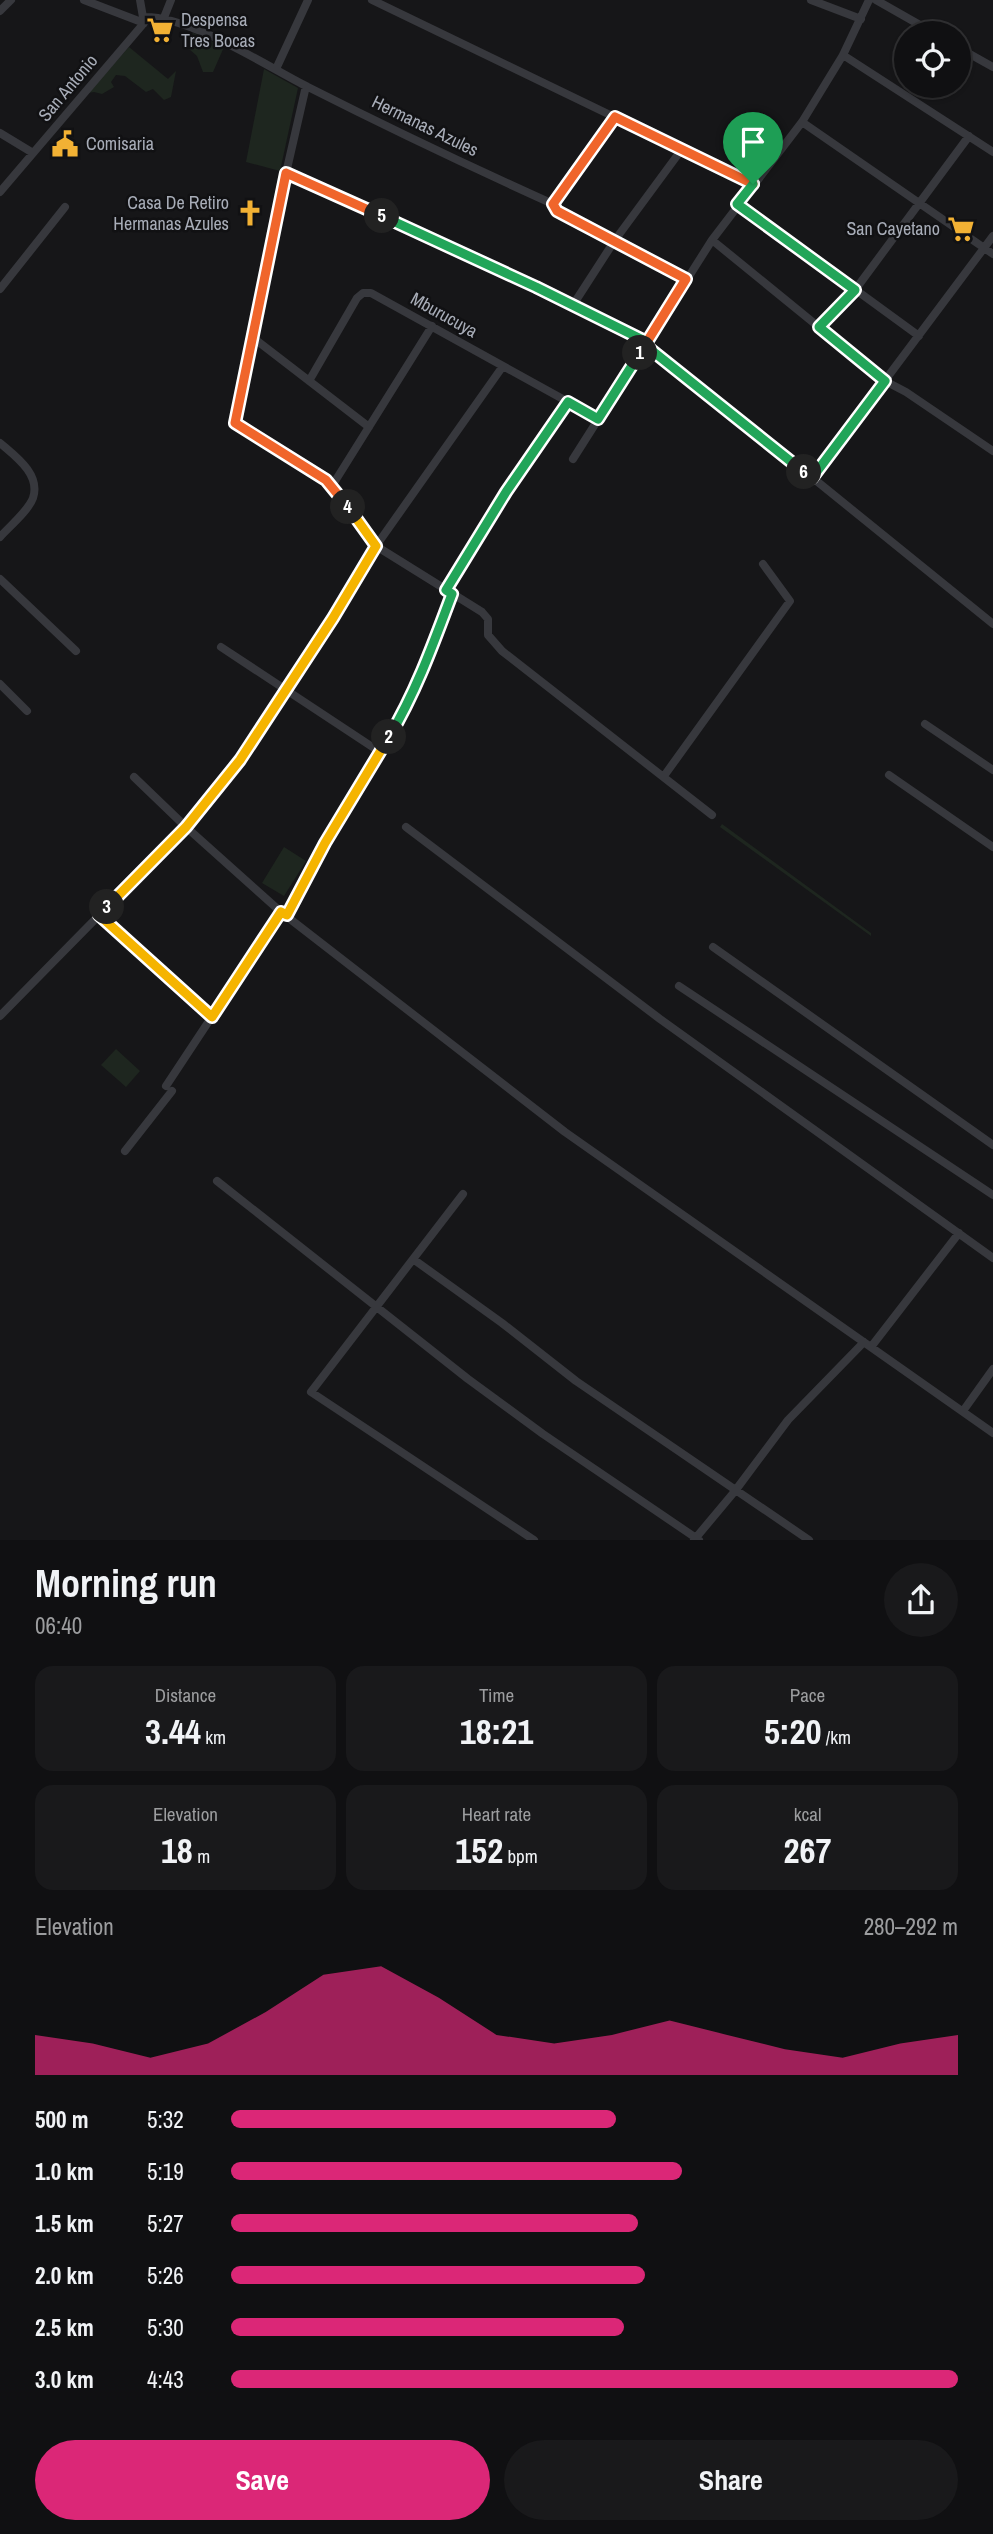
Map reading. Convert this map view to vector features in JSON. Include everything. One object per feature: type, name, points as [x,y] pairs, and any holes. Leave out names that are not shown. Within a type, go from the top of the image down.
[{"type":"street","points":[[0,11],[11,0]]},
{"type":"street","name":"Hermanas Azules","points":[[84,0],[143,20],[163,20],[200,32],[306,86],[553,204],[557,211],[686,279]]},
{"type":"street","points":[[140,0],[143,20]]},
{"type":"street","points":[[163,20],[172,0]]},
{"type":"street","points":[[276,69],[308,0]]},
{"type":"street","points":[[372,0],[753,184]]},
{"type":"street","points":[[811,0],[860,19]]},
{"type":"street","points":[[573,460],[712,240],[802,122],[843,55],[869,0]]},
{"type":"street","points":[[876,0],[913,21]]},
{"type":"street","name":"San Antonio","points":[[0,192],[143,20]]},
{"type":"street","points":[[843,55],[993,152]]},
{"type":"street","points":[[971,55],[993,67]]},
{"type":"street","points":[[306,86],[235,423],[332,486],[376,546],[487,617],[488,635],[502,651],[712,815]]},
{"type":"street","points":[[553,204],[615,117]]},
{"type":"street","points":[[802,122],[993,254]]},
{"type":"street","points":[[0,133],[33,153]]},
{"type":"street","points":[[819,327],[855,290],[970,136]]},
{"type":"street","points":[[573,304],[615,240],[682,149]]},
{"type":"street","points":[[286,173],[573,304],[646,344],[993,624]]},
{"type":"street","points":[[737,204],[919,336]]},
{"type":"street","points":[[0,289],[65,207]]},
{"type":"street","points":[[812,478],[993,236]]},
{"type":"street","points":[[712,240],[885,381],[906,392],[993,451]]},
{"type":"street","name":"Mburucuya","points":[[309,381],[357,298],[363,293],[377,295],[598,419]]},
{"type":"street","points":[[332,486],[432,326]]},
{"type":"street","points":[[252,337],[369,427]]},
{"type":"street","points":[[0,1016],[186,827],[240,760],[333,618],[376,546],[503,366]]},
{"type":"street","points":[[125,1151],[169,1088],[212,1017],[284,914],[403,714],[449,592],[506,492],[568,402]]},
{"type":"street","points":[[0,443],[28,470],[34,494],[0,537]]},
{"type":"street","points":[[664,776],[790,601],[764,564]]},
{"type":"street","points":[[0,579],[76,651]]},
{"type":"street","points":[[221,647],[380,752]]},
{"type":"street","points":[[0,684],[27,710]]},
{"type":"street","points":[[925,724],[993,770]]},
{"type":"street","points":[[889,775],[993,847]]},
{"type":"street","points":[[134,777],[284,914],[599,1158],[993,1433]]},
{"type":"street","points":[[406,827],[660,1019],[993,1258]]},
{"type":"street","points":[[99,915],[212,1017]]},
{"type":"street","points":[[713,947],[993,1145]]},
{"type":"street","points":[[679,986],[993,1195]]},
{"type":"street","points":[[216,1181],[468,1379],[696,1539],[736,1491],[788,1420],[868,1344],[959,1233]]},
{"type":"street","points":[[463,1194],[312,1392],[534,1540]]},
{"type":"street","points":[[413,1259],[576,1381],[808,1540]]},
{"type":"street","points":[[963,1411],[993,1369]]},
{"type":"shaded area","points":[[193,33],[224,47],[213,72],[203,72],[197,56],[189,49]]},
{"type":"shaded area","points":[[129,47],[168,79],[176,71],[171,97],[164,100],[153,89],[146,92],[125,76],[116,75],[111,82],[114,87],[102,94],[88,93]]},
{"type":"shaded area","points":[[264,69],[298,88],[280,171],[246,162]]},
{"type":"shaded area","points":[[722,824],[871,933],[871,936],[720,827]]},
{"type":"shaded area","points":[[284,847],[306,861],[284,896],[262,883]]},
{"type":"shaded area","points":[[116,1049],[140,1071],[126,1087],[101,1065]]},
{"type":"place","name":"Despensa Tres Bocas","points":[[160,30]]},
{"type":"place","name":"Comisaria","points":[[65,144]]},
{"type":"place","name":"Casa De Retiro Hermanas Azules","points":[[250,213]]},
{"type":"place","name":"San Cayetano","points":[[961,229]]},
{"type":"route","points":[[753,184],[615,117],[553,204],[557,211],[686,279],[647,342],[645,345],[598,419],[568,402],[506,492],[446,590],[452,594],[436,639],[403,714],[325,843],[287,915],[281,912],[212,1017],[99,915],[186,827],[240,760],[333,618],[376,546],[326,480],[235,423],[286,173],[573,304],[647,342],[645,345],[812,478],[885,381],[819,327],[855,290],[737,204],[753,184]]}]
